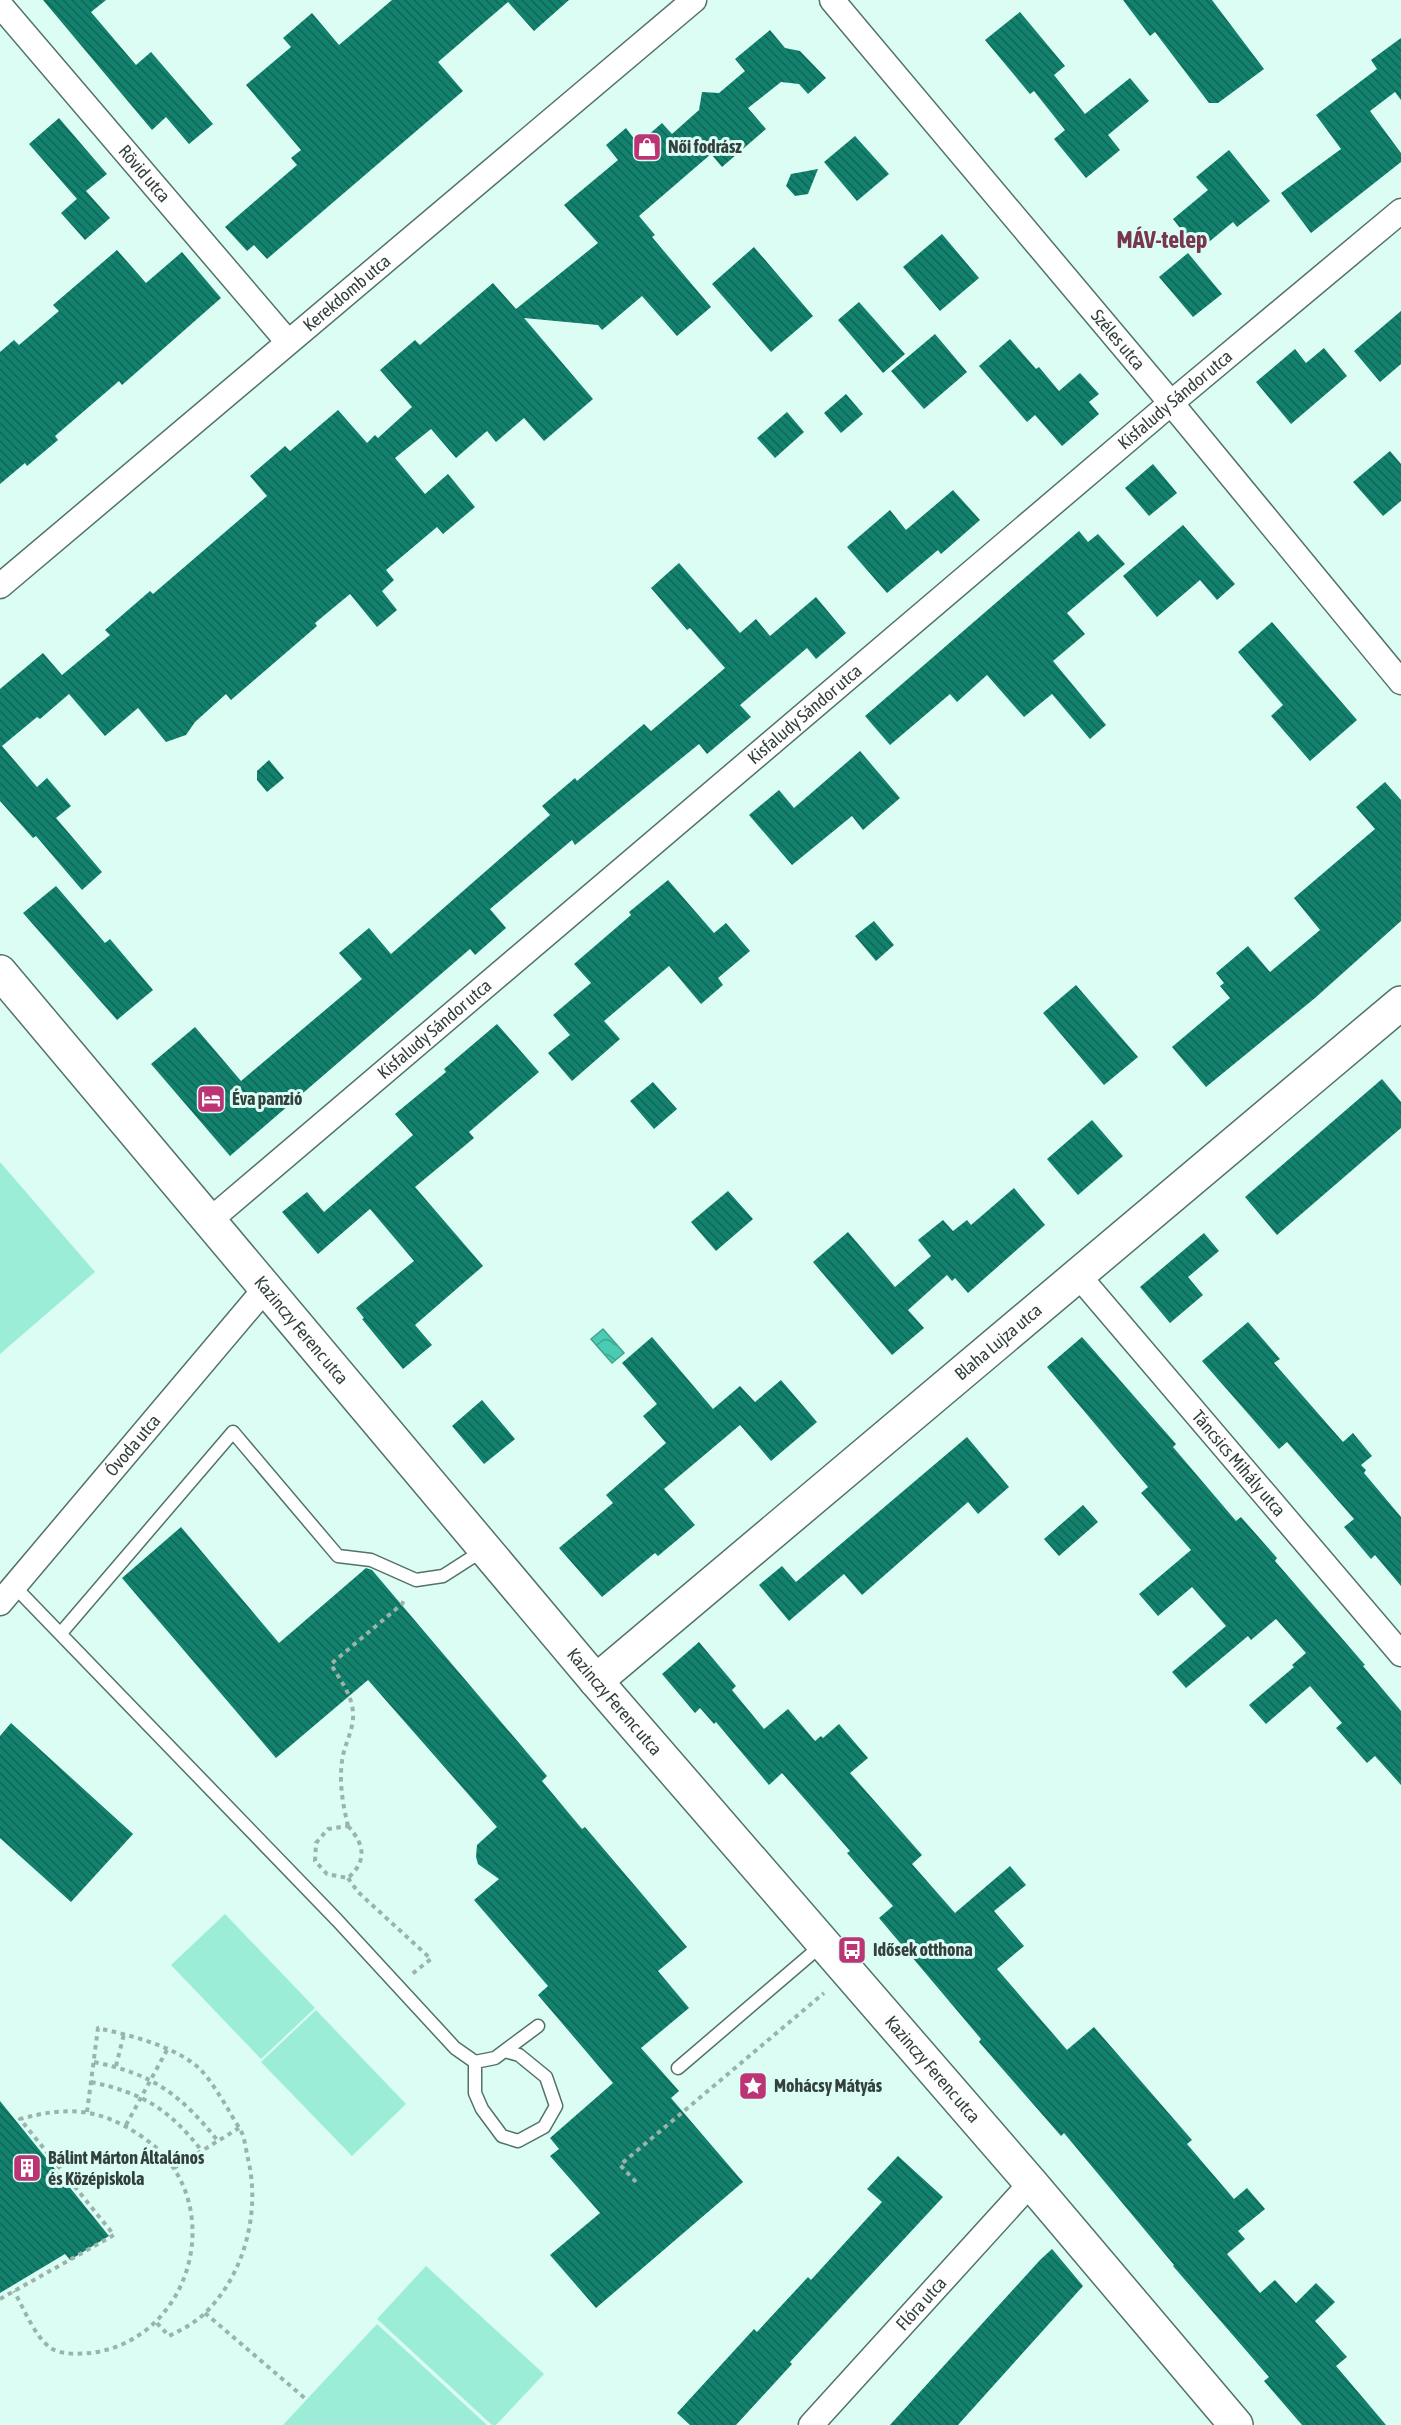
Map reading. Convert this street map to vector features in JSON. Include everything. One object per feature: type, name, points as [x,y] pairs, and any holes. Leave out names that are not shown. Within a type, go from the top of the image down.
[{"type":"street","name":"Kerekdomb utca","points":[[0,586],[694,0]]},
{"type":"street","name":"Széles utca","points":[[832,0],[1171,403],[1401,682]]},
{"type":"street","name":"Rövid utca","points":[[0,5],[288,342]]},
{"type":"street","name":"Kisfaludy Sándor utca","points":[[209,1221],[1171,403],[1401,211]]},
{"type":"street","name":"Kazinczy Ferenc utca","points":[[0,972],[596,1681],[849,1972],[1236,2425]]},
{"type":"street","name":"Blaha Lujza utca","points":[[596,1681],[1401,1003]]},
{"type":"street","name":"Táncsics Mihály utca","points":[[1077,1274],[1401,1654]]},
{"type":"street","name":"Óvoda utca","points":[[7,1595],[265,1289]]},
{"type":"street","name":"Flóra utca","points":[[811,2425],[1030,2183]]},
{"type":"lane","points":[[61,1633],[233,1432],[338,1556],[371,1560],[416,1580],[444,1576],[486,1548]]},
{"type":"lane","points":[[7,1595],[61,1633],[455,2048],[475,2062],[495,2058],[538,2026]]},
{"type":"lane","points":[[678,2068],[824,1944]]},
{"type":"lane","points":[[475,2062],[475,2093],[482,2109],[502,2136],[518,2141],[544,2127],[556,2106],[546,2077],[519,2055],[505,2051]]},
{"type":"path","points":[[348,1878],[358,1869],[361,1857],[360,1840],[348,1826],[342,1799],[342,1760],[352,1730],[353,1709],[347,1689],[331,1664],[402,1604],[416,1580]]},
{"type":"path","points":[[348,1826],[328,1829],[316,1843],[315,1861],[327,1874],[348,1878],[358,1892],[431,1959],[398,1986]]},
{"type":"path","points":[[636,2182],[620,2165],[849,1972]]},
{"type":"path","points":[[87,2112],[98,2028],[124,2034],[167,2049],[200,2069],[221,2098],[242,2134],[252,2175],[252,2216],[243,2252],[227,2284],[205,2313],[187,2327],[168,2336],[156,2322]]},
{"type":"path","points":[[116,2066],[124,2034]]},
{"type":"path","points":[[125,2125],[167,2049]]},
{"type":"path","points":[[94,2062],[116,2066],[151,2080],[182,2100],[218,2141]]},
{"type":"path","points":[[91,2082],[117,2087],[150,2101],[183,2126],[202,2151]]},
{"type":"path","points":[[0,2299],[14,2291],[114,2235],[20,2119],[48,2112],[87,2112],[125,2125],[155,2145],[174,2168],[183,2184],[191,2210],[194,2245],[180,2288],[156,2322],[138,2336],[104,2351],[78,2354],[52,2349],[42,2341],[14,2291]]},
{"type":"path","points":[[174,2168],[239,2128]]},
{"type":"path","points":[[205,2313],[306,2400]]},
{"type":"shaded area","points":[[0,1162],[95,1272],[0,1354]]},
{"type":"shaded area","points":[[225,1914],[315,2008],[261,2059],[171,1965]]},
{"type":"shaded area","points":[[316,2010],[406,2104],[352,2156],[261,2062]]},
{"type":"shaded area","points":[[426,2266],[544,2374],[496,2425],[492,2425],[377,2319]]},
{"type":"shaded area","points":[[377,2324],[487,2425],[283,2425]]},
{"type":"water","points":[[603,1329],[624,1353],[612,1363],[591,1339]]},
{"type":"building","points":[[43,0],[106,0],[91,12],[136,65],[151,52],[213,124],[189,144],[166,117],[152,130]]},
{"type":"building","points":[[392,0],[569,0],[534,31],[508,2],[438,62],[463,91],[267,259],[254,245],[247,251],[225,227],[297,165],[291,158],[301,150],[246,85],[291,47],[283,38],[312,13],[339,45]]},
{"type":"building","points":[[1123,0],[1212,0],[1264,69],[1218,103],[1209,103],[1155,32],[1150,36]]},
{"type":"building","points":[[1020,12],[1065,66],[1054,75],[1085,114],[1130,78],[1149,101],[1108,135],[1120,150],[1086,178],[1054,139],[1065,130],[1034,91],[1030,94],[985,40]]},
{"type":"building","points":[[770,30],[785,48],[800,51],[826,78],[808,94],[799,84],[781,82],[748,108],[766,129],[722,167],[711,154],[639,216],[655,235],[652,237],[711,307],[677,336],[642,296],[602,330],[598,325],[524,318],[593,399],[544,441],[524,418],[496,442],[487,431],[456,458],[431,429],[395,458],[425,494],[448,474],[475,507],[443,534],[437,527],[386,570],[394,580],[382,591],[397,610],[377,627],[350,594],[315,623],[317,626],[231,700],[226,694],[195,722],[186,735],[166,742],[138,708],[105,736],[69,694],[40,719],[37,717],[2,746],[37,787],[47,778],[71,806],[56,818],[102,872],[82,890],[36,836],[33,838],[0,801],[0,689],[43,653],[62,675],[110,635],[105,630],[150,591],[153,594],[267,496],[250,476],[285,446],[290,451],[338,410],[367,443],[375,435],[378,438],[412,407],[380,370],[415,340],[420,345],[493,283],[516,309],[598,243],[564,205],[618,160],[606,145],[626,128],[638,144],[662,123],[672,134],[699,110],[702,92],[719,93],[745,71],[735,59]]},
{"type":"building","points":[[1401,38],[1401,100],[1395,92],[1370,111],[1401,153],[1401,162],[1311,233],[1281,193],[1341,149],[1316,115],[1377,69],[1371,60]]},
{"type":"building","points":[[59,118],[107,174],[86,191],[110,218],[85,240],[61,213],[77,199],[29,144]]},
{"type":"building","points":[[855,136],[889,174],[857,201],[824,162]]},
{"type":"building","points":[[1229,150],[1270,201],[1237,227],[1233,222],[1198,251],[1173,219],[1208,190],[1196,177]]},
{"type":"building","points":[[818,169],[808,194],[795,196],[786,186],[791,174]]},
{"type":"building","points":[[942,234],[979,278],[940,311],[903,267]]},
{"type":"building","points":[[754,247],[813,316],[771,352],[712,284]]},
{"type":"building","points":[[117,250],[146,283],[182,252],[221,298],[122,385],[119,381],[55,436],[58,440],[27,466],[25,463],[0,484],[0,352],[14,340],[19,345],[59,311],[53,305]]},
{"type":"building","points":[[1188,253],[1222,294],[1193,317],[1159,277]]},
{"type":"building","points":[[859,302],[905,354],[883,373],[838,320]]},
{"type":"building","points":[[1401,311],[1401,364],[1380,382],[1354,351]]},
{"type":"building","points":[[935,334],[967,372],[924,409],[891,371]]},
{"type":"building","points":[[1010,339],[1036,369],[1039,367],[1059,391],[1080,373],[1099,394],[1089,402],[1099,414],[1062,446],[1035,415],[1027,422],[979,366]]},
{"type":"building","points":[[1324,348],[1347,376],[1291,424],[1256,382],[1295,349],[1306,363]]},
{"type":"building","points":[[846,394],[863,414],[841,433],[824,413]]},
{"type":"building","points":[[787,412],[804,432],[775,458],[757,438]]},
{"type":"building","points":[[1390,451],[1401,464],[1401,501],[1383,516],[1353,482]]},
{"type":"building","points":[[1153,464],[1177,493],[1149,516],[1125,488]]},
{"type":"building","points":[[953,490],[980,520],[941,554],[938,550],[887,593],[847,547],[890,510],[906,530]]},
{"type":"building","points":[[1183,525],[1235,584],[1217,600],[1200,580],[1157,617],[1123,576]]},
{"type":"building","points":[[1079,531],[1088,542],[1098,534],[1125,564],[1067,613],[1085,634],[1053,661],[1106,725],[1090,739],[1052,694],[1024,717],[987,675],[957,702],[950,694],[890,745],[865,716]]},
{"type":"building","points":[[679,563],[740,633],[756,619],[770,636],[816,597],[846,633],[816,659],[807,648],[740,705],[751,717],[707,754],[699,744],[575,845],[572,840],[490,909],[506,928],[475,955],[470,949],[230,1156],[151,1064],[195,1027],[241,1081],[362,979],[339,953],[369,928],[391,954],[550,815],[542,806],[575,778],[577,781],[644,724],[651,731],[725,668],[690,628],[687,630],[651,588]]},
{"type":"building","points":[[1272,622],[1357,720],[1310,761],[1271,716],[1283,705],[1238,652]]},
{"type":"building","points":[[860,751],[900,798],[863,830],[852,816],[792,865],[749,815],[779,790],[794,808]]},
{"type":"building","points":[[269,760],[284,778],[267,792],[257,780],[257,771]]},
{"type":"building","points":[[1385,782],[1401,800],[1401,921],[1315,998],[1206,1087],[1172,1047],[1230,998],[1220,986],[1224,983],[1216,973],[1248,946],[1270,972],[1320,930],[1294,898],[1375,829],[1356,807]]},
{"type":"building","points":[[668,880],[714,933],[726,923],[750,951],[718,978],[723,985],[701,1004],[669,966],[604,1021],[620,1039],[572,1081],[548,1053],[570,1035],[553,1015],[591,983],[574,964],[631,915],[629,912]]},
{"type":"building","points":[[56,886],[105,943],[110,939],[153,990],[117,1020],[23,913]]},
{"type":"building","points":[[874,921],[894,945],[876,961],[855,936]]},
{"type":"building","points":[[1076,985],[1138,1057],[1104,1085],[1043,1013]]},
{"type":"building","points":[[497,1024],[539,1072],[469,1132],[474,1138],[415,1187],[483,1266],[415,1325],[432,1345],[403,1369],[362,1319],[364,1318],[356,1308],[414,1261],[370,1209],[318,1254],[282,1212],[307,1192],[324,1212],[413,1135],[395,1114],[446,1072],[444,1069]]},
{"type":"building","points":[[1382,1079],[1401,1102],[1401,1128],[1277,1235],[1245,1197]]},
{"type":"building","points":[[653,1082],[677,1109],[654,1129],[630,1101]]},
{"type":"building","points":[[1092,1120],[1123,1156],[1078,1195],[1047,1159]]},
{"type":"building","points":[[1014,1188],[1045,1225],[968,1293],[955,1278],[952,1281],[947,1275],[908,1310],[924,1328],[892,1355],[813,1262],[848,1232],[895,1287],[931,1256],[918,1240],[943,1220],[953,1231],[967,1220],[971,1225]]},
{"type":"building","points":[[728,1191],[753,1219],[716,1251],[691,1222]]},
{"type":"building","points":[[1204,1233],[1219,1251],[1188,1277],[1203,1295],[1170,1323],[1140,1287]]},
{"type":"building","points":[[1248,1322],[1280,1359],[1274,1363],[1343,1442],[1353,1433],[1372,1456],[1361,1465],[1366,1470],[1364,1473],[1401,1517],[1401,1586],[1375,1555],[1371,1559],[1344,1527],[1354,1519],[1287,1442],[1279,1449],[1202,1361]]},
{"type":"building","points":[[652,1337],[713,1409],[740,1386],[755,1402],[781,1380],[817,1422],[771,1461],[740,1425],[664,1489],[695,1525],[658,1556],[655,1553],[602,1597],[559,1548],[613,1503],[606,1495],[666,1443],[643,1416],[657,1404],[622,1363]]},
{"type":"building","points":[[1082,1337],[1176,1444],[1173,1447],[1236,1521],[1241,1517],[1277,1558],[1275,1561],[1365,1665],[1363,1666],[1401,1711],[1401,1785],[1375,1756],[1367,1763],[1336,1728],[1342,1723],[1310,1686],[1266,1724],[1249,1705],[1294,1667],[1292,1665],[1306,1653],[1276,1619],[1251,1640],[1248,1636],[1186,1688],[1172,1672],[1226,1626],[1192,1587],[1158,1616],[1139,1594],[1191,1550],[1141,1493],[1148,1487],[1047,1367]]},
{"type":"building","points":[[482,1400],[515,1439],[484,1464],[452,1426]]},
{"type":"building","points":[[967,1437],[1009,1487],[978,1514],[968,1502],[862,1595],[844,1574],[789,1621],[759,1585],[782,1566],[796,1582]]},
{"type":"building","points":[[1083,1505],[1098,1522],[1059,1556],[1044,1539]]},
{"type":"building","points":[[181,1527],[279,1643],[366,1568],[372,1570],[547,1776],[542,1781],[582,1829],[585,1827],[687,1947],[658,1971],[689,2008],[641,2048],[679,2091],[671,2098],[743,2182],[596,2308],[550,2255],[600,2213],[550,2156],[559,2149],[550,2138],[613,2083],[538,1995],[548,1986],[474,1900],[499,1879],[478,1864],[476,1857],[477,1845],[497,1827],[368,1680],[276,1758],[122,1578]]},
{"type":"building","points":[[699,1642],[736,1686],[732,1690],[764,1729],[788,1709],[815,1741],[821,1736],[823,1738],[839,1724],[868,1758],[850,1773],[922,1855],[912,1864],[955,1913],[1010,1866],[1026,1885],[994,1911],[1024,1946],[997,1969],[1067,2050],[1094,2027],[1192,2140],[1187,2144],[1234,2199],[1247,2188],[1265,2209],[1238,2231],[1245,2239],[1227,2254],[1260,2293],[1275,2280],[1296,2303],[1316,2283],[1335,2302],[1315,2321],[1347,2357],[1336,2366],[1386,2425],[1302,2425],[1264,2381],[1269,2377],[1173,2266],[1064,2133],[1061,2136],[979,2042],[981,2039],[879,1918],[893,1906],[847,1853],[850,1851],[782,1773],[769,1785],[716,1722],[714,1724],[700,1708],[695,1713],[662,1674]]},
{"type":"building","points":[[11,1723],[133,1834],[71,1902],[0,1838],[0,1736]]},
{"type":"building","name":"Bálint Márton Általános és Középiskola","points":[[0,2101],[109,2236],[70,2260],[65,2254],[0,2293]]},
{"type":"building","points":[[898,2156],[943,2197],[790,2362],[792,2364],[736,2425],[690,2425],[677,2413],[754,2329],[757,2332],[808,2277],[811,2280],[882,2202],[867,2189]]},
{"type":"building","points":[[1052,2249],[1083,2286],[958,2425],[890,2425],[1040,2260]]},
{"type":"place","name":"Női fodrász","points":[[647,147]]},
{"type":"place","name":"Éva panzió","points":[[211,1099]]},
{"type":"place","name":"Idősek otthona","points":[[852,1950]]},
{"type":"place","name":"Mohácsy Mátyás","points":[[753,2086]]},
{"type":"place","name":"Bálint Márton Általános és Középiskola","points":[[27,2168]]},
{"type":"district","name":"MÁV-telep","points":[[1162,240]]}]
